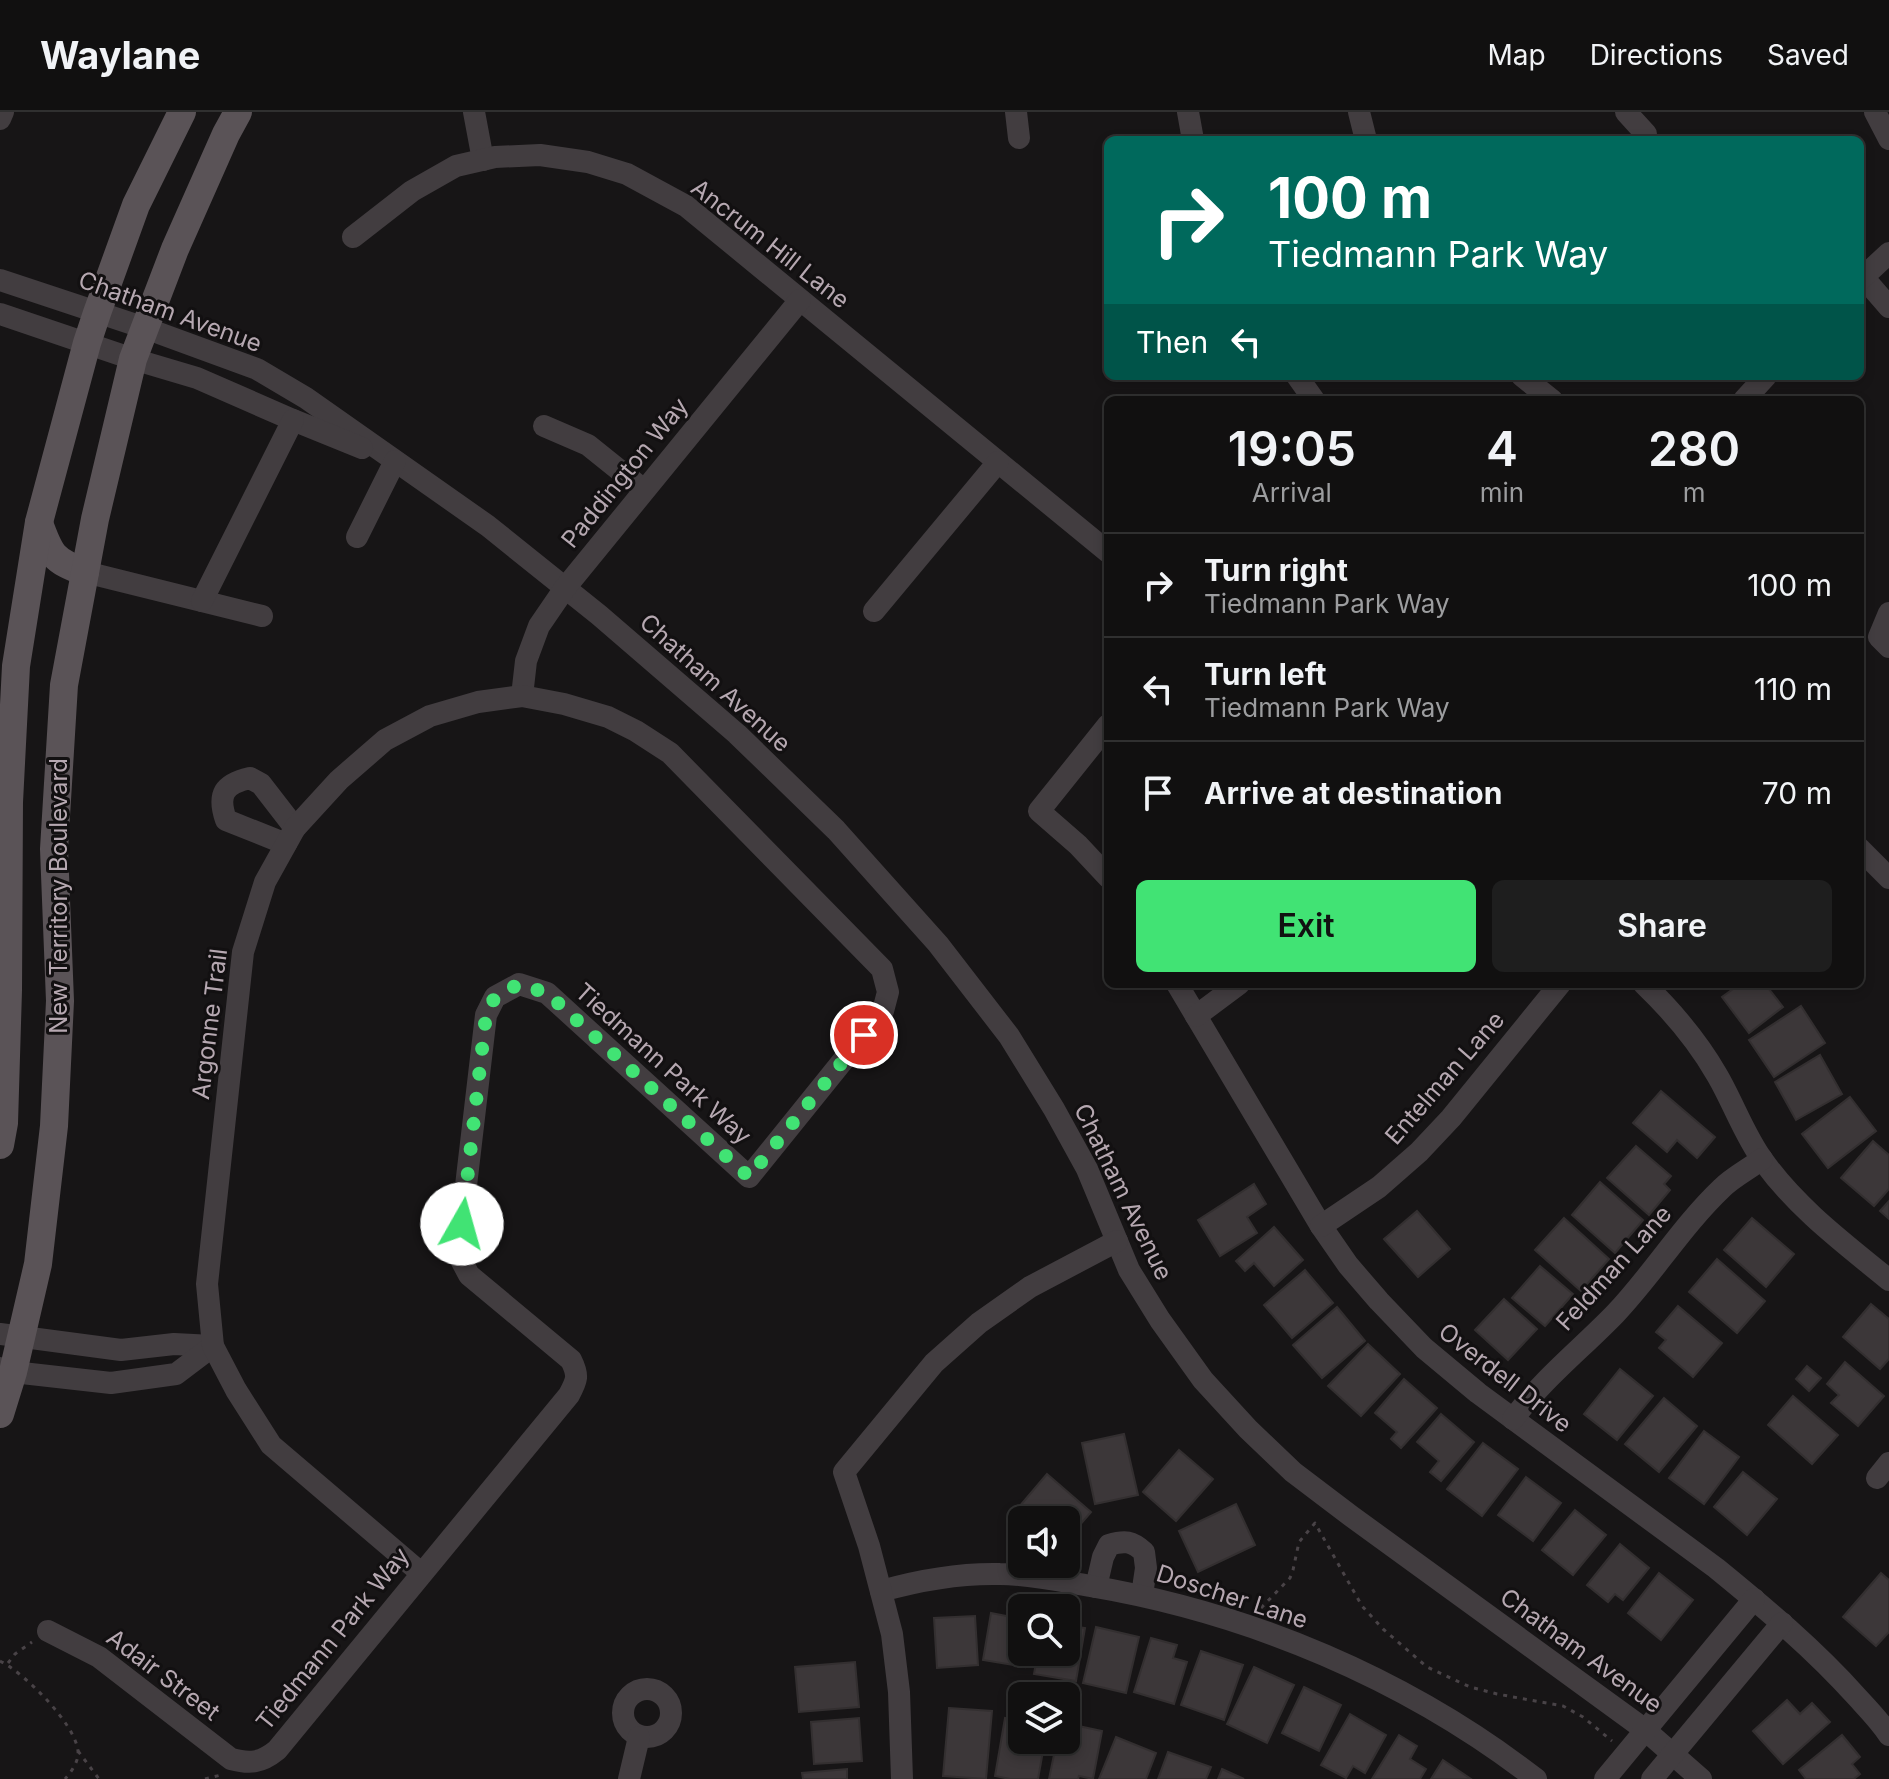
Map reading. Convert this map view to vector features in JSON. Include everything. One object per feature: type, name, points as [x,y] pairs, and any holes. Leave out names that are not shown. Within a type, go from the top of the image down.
[{"type":"main road","name":"New Territory Boulevard","points":[[0,1145],[4,1123],[9,802],[16,666],[39,522],[97,313],[136,205],[182,112]]},
{"type":"main road","name":"New Territory Boulevard","points":[[0,1414],[10,1336],[38,1264],[54,1126],[60,1001],[54,849],[64,685],[95,519],[133,359],[181,235],[238,112]]},
{"type":"main road","points":[[39,522],[48,547],[57,558],[65,565],[85,572]]},
{"type":"street","points":[[0,119],[3,112]]},
{"type":"street","points":[[474,112],[483,160]]},
{"type":"street","points":[[1016,112],[1019,138]]},
{"type":"street","points":[[1188,112],[1192,136]]},
{"type":"street","points":[[1359,112],[1365,136]]},
{"type":"street","points":[[1626,112],[1646,134]]},
{"type":"street","points":[[1875,112],[1889,139]]},
{"type":"street","name":"Ancrum Hill Lane","points":[[353,237],[412,191],[456,166],[495,157],[540,155],[588,162],[627,174],[686,206],[1104,549]]},
{"type":"street","points":[[1864,277],[1889,253]]},
{"type":"street","name":"Chatham Avenue","points":[[0,280],[257,369],[306,398],[488,526],[737,734],[836,830],[938,944],[1009,1036],[1087,1169],[1129,1270],[1203,1380],[1248,1429],[1293,1472],[1644,1729],[1701,1779]]},
{"type":"street","points":[[1864,281],[1889,307]]},
{"type":"street","name":"Paddington Way","points":[[522,696],[526,661],[539,626],[565,588],[800,300]]},
{"type":"street","name":"Chatham Avenue","points":[[0,314],[197,378],[395,461]]},
{"type":"street","points":[[1527,380],[1547,396]]},
{"type":"street","points":[[1748,396],[1762,380]]},
{"type":"street","points":[[202,601],[293,420]]},
{"type":"street","points":[[544,426],[588,445],[644,490]]},
{"type":"street","points":[[357,537],[395,461]]},
{"type":"street","points":[[874,611],[998,462]]},
{"type":"street","points":[[85,572],[262,616]]},
{"type":"street","points":[[1889,613],[1879,637],[1889,647]]},
{"type":"street","name":"Argonne Trail","points":[[421,1573],[271,1445],[213,1346],[207,1284],[243,952],[265,882],[290,836],[339,780],[385,740],[430,716],[478,702],[522,696],[564,704],[608,717],[670,753],[882,969],[888,992]]},
{"type":"street","points":[[1104,730],[1039,811],[1104,873]]},
{"type":"street","points":[[1864,853],[1889,878]]},
{"type":"street","name":"Tiedmann Park Way","points":[[245,1763],[256,1763],[277,1750],[569,1395],[576,1381],[571,1360],[469,1275],[458,1254],[486,1015],[495,997],[519,984],[547,993],[749,1177],[883,1011],[888,992]]},
{"type":"street","name":"Overdell Drive","points":[[1179,988],[1321,1226],[1348,1265],[1379,1301],[1424,1348],[1478,1393],[1754,1599],[1843,1681],[1889,1735]]},
{"type":"street","points":[[1196,1016],[1234,988]]},
{"type":"street","name":"Entelman Lane","points":[[1321,1226],[1379,1187],[1419,1152],[1451,1118],[1557,988]]},
{"type":"street","points":[[1648,988],[1694,1038],[1762,1159],[1796,1201],[1889,1280]]},
{"type":"street","name":"Feldman Lane","points":[[1513,1419],[1530,1395],[1616,1312],[1705,1205],[1725,1185],[1762,1159]]},
{"type":"street","points":[[902,1779],[899,1692],[892,1634],[869,1546],[844,1472],[934,1363],[979,1323],[1030,1287],[1117,1241]]},
{"type":"street","points":[[10,1336],[121,1350],[174,1344],[213,1346]]},
{"type":"street","points":[[6,1370],[111,1383],[176,1374],[213,1346]]},
{"type":"street","points":[[1096,1587],[1109,1545],[1122,1541],[1134,1542],[1144,1552],[1146,1568],[1142,1595]]},
{"type":"street","name":"Doscher Lane","points":[[881,1591],[918,1580],[1002,1574],[1142,1595],[1304,1646],[1366,1675],[1448,1720],[1536,1779]]},
{"type":"street","points":[[1605,1779],[1754,1599]]},
{"type":"street","points":[[1652,1779],[1782,1623]]},
{"type":"street","name":"Adair Street","points":[[48,1631],[99,1657],[231,1759],[245,1763]]},
{"type":"street","points":[[629,1779],[639,1737]]},
{"type":"path","points":[[1253,1608],[1258,1610],[1262,1607],[1290,1578],[1299,1542],[1315,1523],[1362,1606],[1383,1629],[1427,1667],[1470,1687],[1563,1706],[1583,1717],[1626,1752]]},
{"type":"path","points":[[8,1665],[15,1654],[48,1631]]},
{"type":"path","points":[[0,1661],[51,1704],[68,1726],[78,1751],[99,1779]]},
{"type":"path","points":[[65,1779],[75,1764],[78,1751]]},
{"type":"building","points":[[1734,988],[1768,988],[1783,1007],[1749,1033],[1722,997]]},
{"type":"building","points":[[1801,1006],[1825,1043],[1774,1077],[1749,1040]]},
{"type":"building","points":[[1820,1055],[1842,1094],[1796,1120],[1775,1082]]},
{"type":"building","points":[[1661,1091],[1715,1137],[1697,1158],[1677,1140],[1667,1152],[1633,1123]]},
{"type":"building","points":[[1850,1097],[1876,1131],[1828,1168],[1802,1134]]},
{"type":"building","points":[[1873,1141],[1889,1155],[1889,1189],[1874,1206],[1841,1178]]},
{"type":"building","points":[[1636,1146],[1671,1176],[1664,1184],[1670,1190],[1649,1215],[1607,1178]]},
{"type":"building","points":[[1600,1182],[1643,1220],[1615,1253],[1572,1215]]},
{"type":"building","points":[[1254,1184],[1266,1204],[1247,1217],[1257,1233],[1220,1256],[1198,1220]]},
{"type":"building","points":[[1889,1201],[1889,1219],[1880,1211]]},
{"type":"building","points":[[1417,1211],[1450,1249],[1418,1277],[1384,1239]]},
{"type":"building","points":[[1564,1218],[1609,1259],[1581,1291],[1535,1250]]},
{"type":"building","points":[[1752,1218],[1794,1254],[1766,1287],[1724,1250]]},
{"type":"building","points":[[1274,1227],[1303,1260],[1274,1286],[1254,1263],[1245,1271],[1236,1261]]},
{"type":"building","points":[[1717,1259],[1765,1301],[1737,1333],[1689,1292]]},
{"type":"building","points":[[1540,1266],[1573,1294],[1545,1326],[1512,1298]]},
{"type":"building","points":[[1305,1270],[1333,1303],[1292,1338],[1264,1305]]},
{"type":"building","points":[[1504,1299],[1537,1329],[1508,1360],[1475,1330]]},
{"type":"building","points":[[1871,1304],[1889,1319],[1889,1359],[1880,1369],[1843,1337]]},
{"type":"building","points":[[1678,1306],[1722,1343],[1693,1377],[1659,1348],[1666,1340],[1656,1332]]},
{"type":"building","points":[[1337,1307],[1365,1341],[1322,1378],[1293,1345]]},
{"type":"building","points":[[1368,1344],[1400,1374],[1361,1416],[1328,1386]]},
{"type":"building","points":[[1845,1362],[1884,1396],[1858,1426],[1831,1403],[1839,1395],[1827,1384]]},
{"type":"building","points":[[1807,1366],[1821,1378],[1809,1391],[1796,1379]]},
{"type":"building","points":[[1620,1369],[1653,1396],[1617,1440],[1584,1414]]},
{"type":"building","points":[[1404,1379],[1437,1408],[1401,1448],[1391,1439],[1397,1432],[1375,1413]]},
{"type":"building","points":[[1793,1396],[1838,1435],[1812,1464],[1768,1425]]},
{"type":"building","points":[[1664,1398],[1697,1426],[1659,1472],[1625,1444]]},
{"type":"building","points":[[1441,1414],[1474,1442],[1441,1481],[1430,1472],[1439,1461],[1417,1442]]},
{"type":"building","points":[[1704,1431],[1739,1457],[1704,1504],[1669,1478]]},
{"type":"building","points":[[1124,1434],[1138,1495],[1095,1504],[1082,1443]]},
{"type":"building","points":[[1483,1443],[1518,1469],[1482,1516],[1447,1489]]},
{"type":"building","points":[[1179,1450],[1213,1479],[1176,1521],[1143,1492]]},
{"type":"building","points":[[1743,1472],[1777,1499],[1747,1535],[1714,1507]]},
{"type":"building","points":[[1047,1474],[1091,1512],[1080,1525],[1080,1506],[1020,1506]]},
{"type":"building","points":[[1526,1477],[1561,1503],[1533,1541],[1498,1515]]},
{"type":"building","points":[[1236,1504],[1255,1545],[1198,1572],[1179,1531]]},
{"type":"building","points":[[1575,1510],[1606,1535],[1573,1575],[1542,1550]]},
{"type":"building","points":[[1620,1544],[1649,1568],[1623,1600],[1615,1594],[1608,1602],[1587,1585]]},
{"type":"building","points":[[1659,1573],[1693,1600],[1661,1640],[1628,1613]]},
{"type":"building","points":[[1881,1573],[1889,1580],[1889,1632],[1876,1646],[1843,1617]]},
{"type":"building","points":[[991,1613],[1008,1616],[1008,1664],[983,1660]]},
{"type":"building","points":[[975,1616],[978,1665],[937,1668],[934,1618]]},
{"type":"building","points":[[1080,1627],[1085,1628],[1080,1657]]},
{"type":"building","points":[[1096,1627],[1139,1637],[1126,1693],[1083,1683]]},
{"type":"building","points":[[1151,1638],[1177,1645],[1173,1658],[1187,1662],[1174,1704],[1134,1692]]},
{"type":"building","points":[[1201,1651],[1243,1665],[1224,1720],[1181,1705]]},
{"type":"building","points":[[855,1662],[859,1707],[799,1712],[795,1667]]},
{"type":"building","points":[[1035,1666],[1079,1666],[1076,1681],[1034,1674]]},
{"type":"building","points":[[1254,1667],[1294,1685],[1267,1743],[1227,1724]]},
{"type":"building","points":[[1304,1687],[1341,1705],[1319,1751],[1282,1733]]},
{"type":"building","points":[[1787,1700],[1800,1714],[1812,1703],[1830,1722],[1783,1764],[1753,1731]]},
{"type":"building","points":[[949,1708],[992,1711],[986,1779],[943,1776]]},
{"type":"building","points":[[1350,1714],[1386,1735],[1365,1773],[1353,1766],[1346,1778],[1321,1765]]},
{"type":"building","points":[[859,1718],[862,1761],[814,1764],[811,1722]]},
{"type":"building","points":[[1005,1718],[1008,1719],[1008,1754],[1042,1754],[1038,1779],[995,1776]]},
{"type":"building","points":[[1080,1726],[1102,1731],[1093,1779],[1079,1776],[1078,1779],[1049,1779],[1054,1754],[1080,1754]]},
{"type":"building","points":[[1399,1735],[1417,1746],[1410,1759],[1426,1769],[1420,1779],[1372,1779]]},
{"type":"building","points":[[1842,1735],[1860,1757],[1852,1764],[1860,1774],[1854,1779],[1806,1779],[1799,1770]]},
{"type":"building","points":[[1116,1737],[1156,1753],[1146,1779],[1099,1779]]},
{"type":"building","points":[[1168,1752],[1211,1767],[1206,1779],[1158,1779]]},
{"type":"building","points":[[1443,1760],[1471,1779],[1431,1779]]},
{"type":"building","points":[[847,1769],[847,1779],[803,1779],[802,1773]]},
{"type":"building","points":[[1222,1769],[1244,1779],[1218,1779]]},
{"type":"route","points":[[462,1224],[486,1015],[495,997],[519,984],[547,993],[749,1177],[864,1035]]}]
